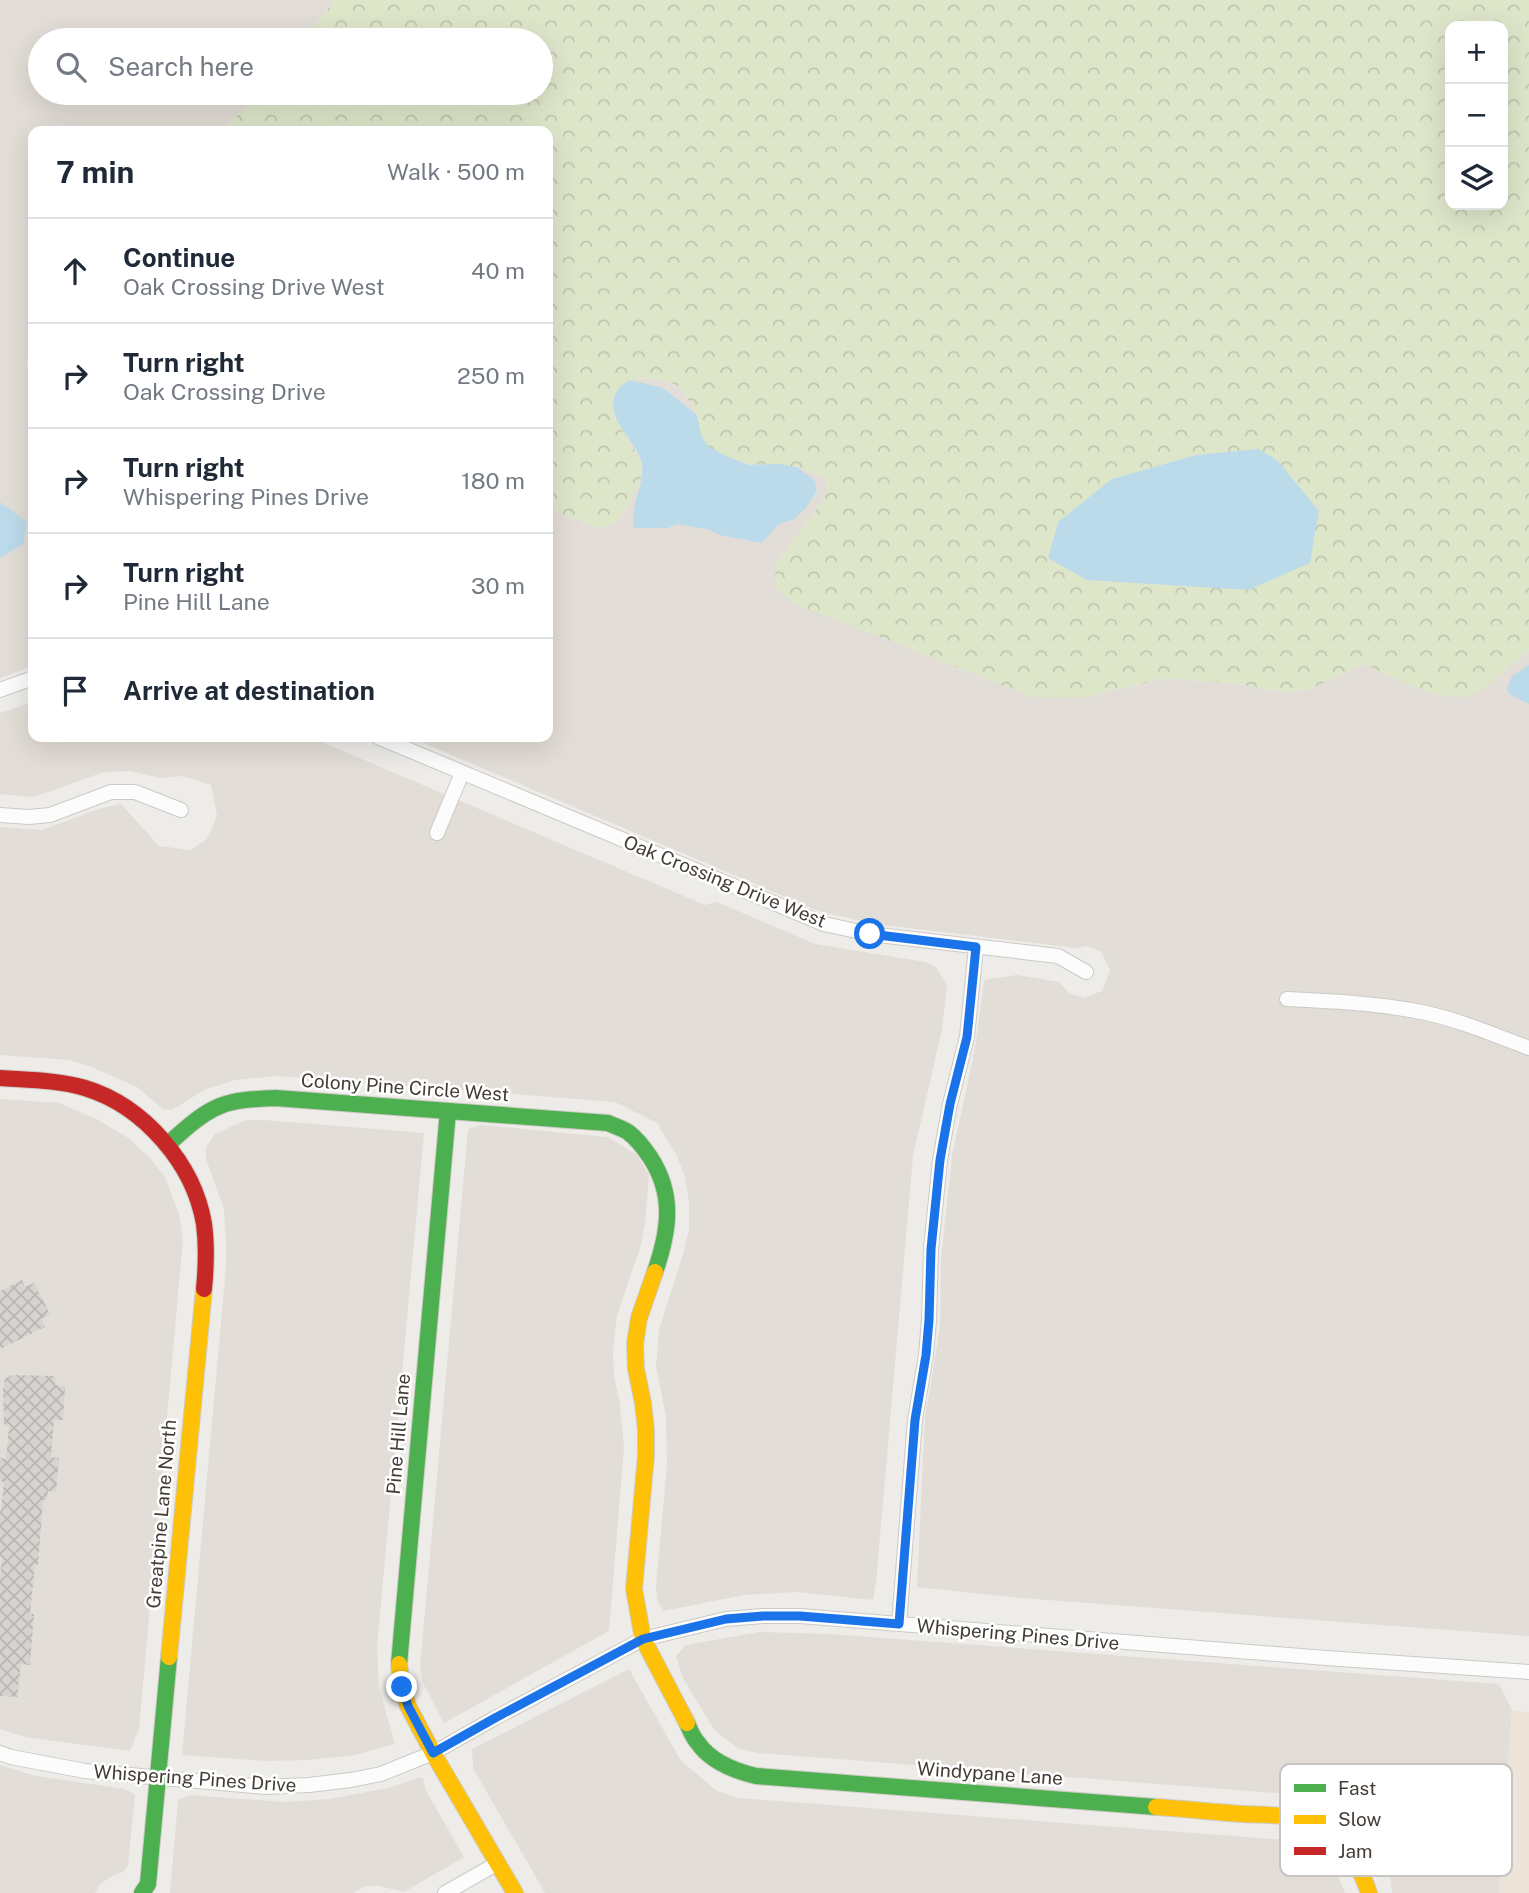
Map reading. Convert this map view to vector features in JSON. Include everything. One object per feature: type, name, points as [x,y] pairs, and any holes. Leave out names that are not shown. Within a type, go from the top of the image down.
[{"type":"street","points":[[0,691],[28,680]]},
{"type":"street","name":"Oak Crossing Drive West","points":[[389,742],[824,924],[870,934],[1058,956],[1086,972]]},
{"type":"street","points":[[437,834],[461,772]]},
{"type":"street","points":[[0,815],[50,815],[111,792],[135,792],[181,810]]},
{"type":"street","points":[[899,1624],[915,1420],[926,1355],[931,1249],[940,1160],[950,1104],[967,1037],[976,947]]},
{"type":"street","points":[[1287,999],[1418,1011],[1529,1048]]},
{"type":"street","name":"Greatpine Lane North","points":[[0,1078],[61,1083],[96,1091],[129,1109],[167,1145],[189,1179],[203,1221],[206,1263],[148,1884],[142,1893]]},
{"type":"street","name":"Colony Pine Circle West","points":[[167,1145],[218,1107],[275,1098],[608,1123],[628,1132],[645,1149]]},
{"type":"street","name":"Pine Hill Lane","points":[[448,1111],[399,1661],[402,1687],[408,1706],[515,1893]]},
{"type":"street","name":"Windypane Lane","points":[[645,1149],[659,1170],[667,1197],[668,1221],[664,1246],[639,1318],[635,1345],[646,1430],[646,1455],[634,1589],[643,1639],[698,1744],[735,1771],[756,1776],[1280,1817]]},
{"type":"street","name":"Whispering Pines Drive","points":[[0,1753],[85,1771],[265,1787],[351,1780],[381,1774],[433,1753],[643,1639],[726,1619],[763,1616],[800,1616],[1529,1672]]},
{"type":"street","points":[[445,1893],[498,1863]]},
{"type":"street","name":"Windypane Lane","points":[[1362,1876],[1369,1893]]},
{"type":"shaded area","points":[[0,0],[335,0],[313,28],[28,28],[28,105],[247,105],[227,126],[28,126],[28,668],[0,678]]},
{"type":"shaded area","points":[[655,378],[680,386],[697,415],[797,467],[824,478],[828,492],[775,566],[1085,697],[1165,678],[1238,684],[1280,692],[1310,689],[1364,664],[1422,689],[1449,697],[1482,689],[1529,649],[1529,1636],[1021,1598],[917,1587],[925,1417],[940,1328],[941,1260],[952,1156],[975,1048],[984,980],[1017,975],[1059,982],[1069,993],[1083,998],[1102,991],[1110,970],[1101,952],[1087,946],[1076,948],[875,924],[821,912],[421,742],[553,742],[553,510],[597,528],[614,524],[626,509],[641,478],[642,463],[614,415],[629,380]]},
{"type":"shaded area","points":[[28,704],[28,742],[322,742],[705,905],[717,902],[815,944],[926,962],[936,967],[947,985],[942,1029],[913,1156],[873,1600],[797,1592],[744,1595],[664,1611],[658,1602],[656,1587],[667,1465],[666,1417],[656,1366],[659,1330],[689,1228],[689,1202],[685,1177],[677,1156],[657,1123],[615,1102],[278,1076],[235,1080],[204,1090],[172,1110],[163,1109],[137,1087],[92,1067],[69,1060],[0,1055],[0,827],[42,830],[102,808],[121,804],[159,846],[191,850],[207,839],[217,816],[211,785],[182,776],[160,778],[130,771],[104,772],[34,797],[0,794],[0,713]]},
{"type":"shaded area","points":[[0,1099],[59,1103],[96,1119],[127,1137],[148,1156],[165,1177],[179,1214],[183,1239],[139,1729],[130,1751],[25,1737],[0,1729]]},
{"type":"shaded area","points":[[246,1120],[424,1133],[377,1647],[379,1688],[395,1744],[355,1755],[267,1761],[182,1755],[226,1267],[224,1209],[206,1159],[206,1147],[215,1134]]},
{"type":"shaded area","points":[[481,1125],[608,1137],[637,1155],[649,1175],[645,1224],[640,1248],[617,1315],[613,1352],[624,1448],[609,1631],[444,1723],[422,1681],[420,1667],[468,1129]]},
{"type":"shaded area","points":[[760,1632],[830,1634],[1499,1684],[1512,1710],[1508,1764],[1280,1764],[1280,1793],[758,1753],[740,1749],[713,1728],[683,1678],[676,1656],[686,1645]]},
{"type":"shaded area","points":[[629,1669],[681,1761],[717,1791],[738,1798],[1280,1840],[1280,1876],[1338,1876],[1345,1893],[545,1893],[473,1768],[472,1749]]},
{"type":"shaded area","points":[[1512,1710],[1529,1712],[1529,1893],[1499,1893],[1500,1876],[1512,1876],[1512,1764],[1508,1764]]},
{"type":"shaded area","points":[[0,1765],[36,1776],[125,1789],[135,1795],[128,1865],[123,1872],[100,1884],[95,1893],[0,1893]]},
{"type":"shaded area","points":[[423,1778],[426,1791],[464,1857],[404,1892],[366,1886],[353,1893],[170,1893],[178,1800],[189,1795],[283,1802],[330,1799],[392,1787]]},
{"type":"shaded area","points":[[1389,1876],[1500,1876],[1499,1893],[1392,1893]]},
{"type":"green space","points":[[335,0],[1529,0],[1529,649],[1500,676],[1468,696],[1443,696],[1429,692],[1364,664],[1310,689],[1280,692],[1238,684],[1165,678],[1085,697],[1036,698],[793,603],[776,586],[775,566],[828,492],[824,478],[797,467],[779,464],[749,465],[708,446],[701,435],[697,415],[680,386],[655,379],[632,381],[617,390],[614,415],[642,463],[641,478],[626,509],[614,524],[597,528],[553,510],[553,126],[227,126],[247,105],[553,105],[553,28],[313,28]]},
{"type":"water","points":[[629,380],[663,388],[697,415],[701,435],[708,446],[726,456],[749,465],[779,464],[797,467],[815,481],[817,490],[806,508],[794,519],[779,524],[762,543],[677,524],[668,528],[634,528],[642,464],[617,420],[613,401],[617,391]]},
{"type":"water","points":[[1258,449],[1277,460],[1319,511],[1310,563],[1248,590],[1087,580],[1048,558],[1058,522],[1112,479],[1196,455]]},
{"type":"water","points":[[0,502],[27,522],[23,544],[0,558]]},
{"type":"water","points":[[1529,665],[1529,704],[1509,694],[1507,688],[1512,676]]},
{"type":"building","points":[[22,1280],[25,1287],[34,1283],[50,1314],[41,1319],[45,1327],[0,1349],[0,1291]]},
{"type":"building","points":[[12,1375],[55,1376],[55,1385],[65,1386],[63,1420],[54,1420],[51,1457],[59,1458],[56,1492],[48,1491],[47,1500],[43,1500],[38,1565],[35,1565],[30,1614],[34,1614],[30,1665],[21,1664],[17,1697],[0,1696],[0,1511],[4,1482],[0,1481],[0,1458],[6,1459],[9,1427],[4,1424],[3,1390],[5,1379]]},
{"type":"traffic: fast","points":[[167,1145],[213,1109],[241,1101],[275,1098],[608,1123],[628,1132],[640,1143],[658,1171],[663,1185],[666,1228],[655,1272]]},
{"type":"traffic: fast","points":[[399,1664],[448,1111]]},
{"type":"traffic: fast","points":[[142,1893],[148,1884],[169,1657]]},
{"type":"traffic: fast","points":[[687,1723],[703,1750],[732,1768],[756,1776],[1156,1807]]},
{"type":"traffic: slow","points":[[655,1272],[639,1318],[635,1344],[636,1369],[646,1430],[646,1455],[634,1589],[643,1639],[687,1723]]},
{"type":"traffic: slow","points":[[169,1657],[204,1289]]},
{"type":"traffic: slow","points":[[399,1664],[408,1706],[515,1893]]},
{"type":"traffic: slow","points":[[1156,1807],[1280,1815]]},
{"type":"traffic: slow","points":[[1362,1876],[1369,1893]]},
{"type":"traffic: jam","points":[[0,1078],[54,1082],[85,1088],[127,1108],[163,1140],[178,1159],[198,1202],[206,1240],[204,1289]]},
{"type":"route","points":[[402,1687],[408,1706],[433,1753],[643,1639],[726,1619],[763,1616],[800,1616],[899,1624],[915,1420],[926,1355],[931,1249],[940,1160],[950,1104],[967,1037],[976,947],[870,934]]}]
